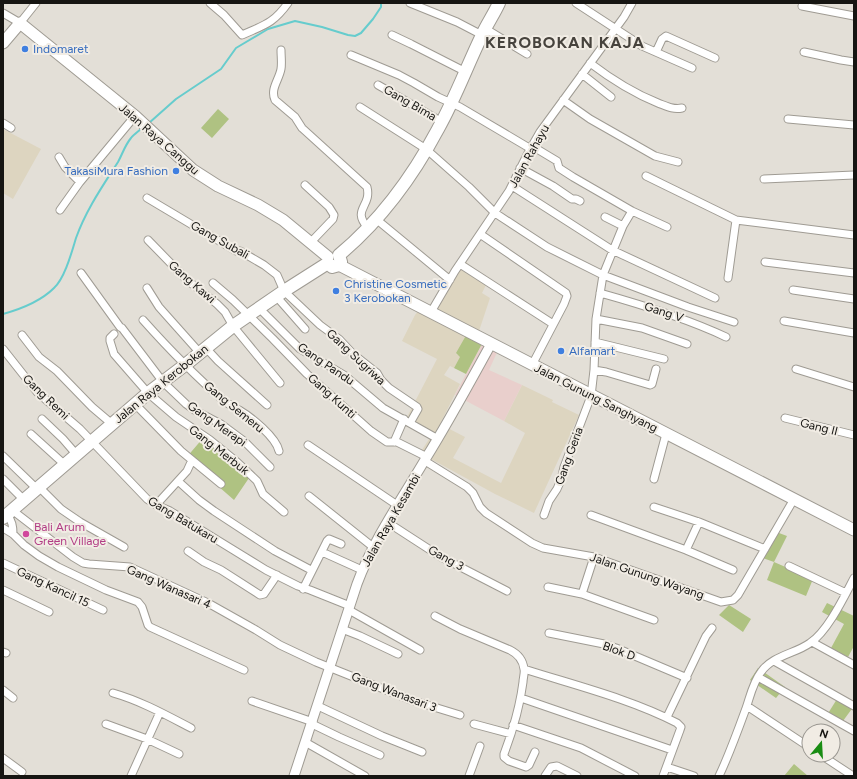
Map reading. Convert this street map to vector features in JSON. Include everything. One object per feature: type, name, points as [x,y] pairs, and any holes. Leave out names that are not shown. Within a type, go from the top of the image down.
[{"type":"main road","name":"Jalan Raya Kerobokan","points":[[5,517],[21,497],[38,488],[60,461],[76,454],[89,438],[112,424],[148,393],[233,326],[334,260],[353,244],[390,203],[426,149],[442,122],[499,3]]},
{"type":"main road","points":[[3,43],[20,23]]},
{"type":"main road","name":"Jalan Raya Canggu","points":[[20,23],[135,116],[193,170],[218,186],[258,205],[283,220],[334,260]]},
{"type":"main road","name":"Jalan Gunung Sanghyang","points":[[334,260],[591,396],[854,530]]},
{"type":"street","points":[[3,13],[20,23],[36,3]]},
{"type":"street","points":[[210,3],[224,15],[242,35],[269,23],[276,18],[288,3]]},
{"type":"street","points":[[410,3],[484,32],[527,54]]},
{"type":"street","points":[[576,3],[642,46],[692,68]]},
{"type":"street","name":"Jalan Rahayu","points":[[431,312],[460,264],[512,186],[531,148],[632,3]]},
{"type":"street","points":[[802,6],[854,16]]},
{"type":"street","points":[[392,35],[466,72]]},
{"type":"street","points":[[656,52],[662,39],[666,36],[715,58]]},
{"type":"street","points":[[281,50],[281,67],[274,88],[275,100],[367,187],[369,194],[361,215],[362,221],[372,224],[450,280]]},
{"type":"street","points":[[804,52],[854,62]]},
{"type":"street","points":[[351,55],[399,75],[451,103],[557,161],[559,168],[632,211],[667,227]]},
{"type":"street","points":[[590,63],[625,87],[647,99],[676,109],[682,108]]},
{"type":"street","points":[[582,74],[611,97]]},
{"type":"street","name":"Gang Bima","points":[[378,85],[442,122]]},
{"type":"street","points":[[563,100],[590,119],[655,156],[678,162]]},
{"type":"street","points":[[360,107],[426,149],[470,187],[495,213],[547,247],[603,275],[688,307],[734,322]]},
{"type":"street","points":[[60,210],[80,182],[135,116]]},
{"type":"street","points":[[788,119],[854,125]]},
{"type":"street","points":[[3,123],[11,128]]},
{"type":"street","points":[[59,157],[80,182]]},
{"type":"street","points":[[520,168],[553,186],[572,199],[580,201]]},
{"type":"street","points":[[764,179],[854,175]]},
{"type":"street","points":[[646,176],[736,220],[854,235]]},
{"type":"street","points":[[305,185],[329,207],[334,215],[333,219],[310,242]]},
{"type":"street","points":[[512,186],[612,250],[715,298]]},
{"type":"street","name":"Gang Subali","points":[[147,198],[236,251],[240,251],[264,265],[277,275],[280,294]]},
{"type":"street","name":"Gang Geria","points":[[544,515],[549,501],[561,480],[564,467],[591,396],[594,370],[596,319],[603,275],[612,250],[632,211]]},
{"type":"street","points":[[605,217],[623,226]]},
{"type":"street","points":[[728,278],[736,220]]},
{"type":"street","points":[[480,234],[566,293],[567,296],[564,304],[532,365]]},
{"type":"street","name":"Gang Kawi","points":[[148,240],[184,277],[225,312],[233,326],[280,383]]},
{"type":"street","points":[[765,262],[854,273]]},
{"type":"street","points":[[460,264],[553,324]]},
{"type":"street","name":"Gang Merapi","points":[[82,273],[120,327],[163,382],[196,411],[213,419],[244,441],[270,467]]},
{"type":"street","name":"Gang Kunti","points":[[213,283],[233,300],[286,351],[307,374],[351,414],[384,441],[389,443],[394,442],[426,459]]},
{"type":"street","points":[[147,288],[158,305],[203,350],[218,361],[267,405]]},
{"type":"street","points":[[793,290],[854,299]]},
{"type":"street","name":"Gang V","points":[[600,293],[689,320],[726,337]]},
{"type":"street","points":[[280,294],[305,329]]},
{"type":"street","name":"Gang Sugriwa","points":[[280,294],[339,339],[353,354],[377,373],[381,380],[389,388],[417,407],[418,409],[407,421]]},
{"type":"street","name":"Gang Pandu","points":[[259,308],[300,349],[344,375],[383,408],[438,439]]},
{"type":"street","points":[[596,319],[642,328],[687,344]]},
{"type":"street","name":"Gang Semeru","points":[[142,320],[185,365],[225,402],[243,413],[259,426],[276,443],[279,451]]},
{"type":"street","points":[[784,321],[854,333]]},
{"type":"street","name":"Gang Merbuk","points":[[114,334],[110,338],[114,354],[148,393],[171,413],[210,440],[237,462],[257,481],[263,494],[284,512]]},
{"type":"street","points":[[22,336],[39,357],[57,371],[94,409],[112,424]]},
{"type":"street","points":[[595,342],[664,359]]},
{"type":"street","name":"Jalan Raya Kesambi","points":[[294,776],[362,570],[387,522],[460,402],[491,344]]},
{"type":"street","name":"Gang Remi","points":[[3,349],[37,392],[89,438]]},
{"type":"street","points":[[594,370],[650,385],[652,384],[656,369]]},
{"type":"street","points":[[796,369],[854,387]]},
{"type":"street","points":[[135,404],[158,429],[221,484]]},
{"type":"street","name":"Gang II","points":[[785,418],[854,435]]},
{"type":"street","points":[[42,419],[76,454]]},
{"type":"street","points":[[394,442],[407,421]]},
{"type":"street","points":[[31,434],[60,461]]},
{"type":"street","points":[[654,479],[666,434]]},
{"type":"street","name":"Gang Batukaru","points":[[89,438],[147,499],[156,505],[170,511],[266,570],[350,608],[420,650]]},
{"type":"street","points":[[308,445],[397,505]]},
{"type":"street","points":[[3,456],[61,509],[80,522],[124,547]]},
{"type":"street","name":"Jalan Gunung Wayang","points":[[426,459],[467,487],[473,493],[480,507],[486,513],[532,543],[543,548],[594,557],[721,602],[733,600],[738,595],[794,499]]},
{"type":"street","points":[[156,505],[187,471],[192,460]]},
{"type":"street","points":[[3,479],[21,497]]},
{"type":"street","points":[[178,481],[195,497],[214,511],[275,552],[311,570]]},
{"type":"street","points":[[309,496],[373,547]]},
{"type":"street","points":[[654,507],[699,522],[765,549]]},
{"type":"street","points":[[591,515],[686,550],[733,570]]},
{"type":"street","points":[[5,517],[11,519],[13,524],[13,534]]},
{"type":"street","points":[[5,517],[13,534],[29,549],[58,567],[106,590],[138,602],[142,607],[150,627],[244,670]]},
{"type":"street","name":"Gang Wanasari 4","points":[[5,517],[78,561],[96,565],[123,566],[135,569],[208,603],[280,645],[330,667]]},
{"type":"street","name":"Gang 3","points":[[387,522],[441,557],[507,591]]},
{"type":"street","points":[[686,550],[699,522]]},
{"type":"street","points":[[303,588],[327,541],[329,539],[341,544]]},
{"type":"street","points":[[188,551],[260,595],[264,594],[277,576]]},
{"type":"street","points":[[322,552],[362,570]]},
{"type":"street","points":[[582,594],[594,557]]},
{"type":"street","name":"Gang Kancil 15","points":[[3,563],[103,610]]},
{"type":"street","points":[[789,566],[846,593]]},
{"type":"street","points":[[719,776],[731,749],[753,685],[758,677],[765,667],[812,642],[820,634],[854,578]]},
{"type":"street","points":[[548,587],[582,594],[654,620]]},
{"type":"street","points":[[3,590],[48,612]]},
{"type":"street","points":[[435,616],[516,654],[520,658],[524,669],[521,698],[504,754],[506,759],[526,768],[535,752]]},
{"type":"street","points":[[667,717],[706,636],[712,628]]},
{"type":"street","points":[[342,629],[398,654]]},
{"type":"street","name":"Blok D","points":[[549,633],[610,646],[687,678]]},
{"type":"street","points":[[812,642],[854,665]]},
{"type":"street","points":[[774,661],[854,706]]},
{"type":"street","name":"Gang Wanasari 3","points":[[330,667],[411,700],[460,715]]},
{"type":"street","points":[[524,669],[597,692],[667,717],[677,723],[680,727],[663,776]]},
{"type":"street","points":[[758,677],[854,731]]},
{"type":"street","points":[[3,690],[13,698]]},
{"type":"street","points":[[113,693],[132,699],[191,728]]},
{"type":"street","points":[[521,698],[672,750]]},
{"type":"street","points":[[252,701],[312,723],[380,755]]},
{"type":"street","points":[[318,706],[382,736],[422,752]]},
{"type":"street","points":[[747,706],[801,742]]},
{"type":"street","points":[[131,776],[160,712]]},
{"type":"street","points":[[106,724],[147,739],[179,754]]},
{"type":"street","points":[[474,724],[511,734]]},
{"type":"street","points":[[513,725],[581,748],[635,776]]},
{"type":"street","points":[[306,742],[365,776]]},
{"type":"street","points":[[469,776],[480,746]]},
{"type":"street","points":[[3,758],[22,772]]},
{"type":"street","points":[[833,763],[853,776]]},
{"type":"street","points":[[545,776],[551,768],[557,766],[577,776]]},
{"type":"street","points":[[667,767],[694,776]]},
{"type":"shaded area","points":[[3,129],[41,149],[13,199],[3,193]]},
{"type":"shaded area","points":[[465,261],[479,273],[487,283],[482,293],[490,298],[477,337],[456,354],[461,356],[454,368],[450,366],[444,375],[460,384],[440,424],[465,437],[453,458],[501,483],[525,433],[504,421],[522,385],[579,415],[534,513],[495,494],[420,453],[433,433],[406,419],[437,359],[402,341],[415,315],[420,309],[435,313],[448,273]]},
{"type":"shaded area","points":[[484,340],[499,348],[489,370],[522,385],[504,421],[455,395]]},
{"type":"green space","points":[[218,109],[229,119],[212,138],[201,128]]},
{"type":"green space","points":[[468,332],[484,340],[466,374],[454,368],[460,357],[456,353]]},
{"type":"green space","points":[[203,438],[249,478],[234,500],[186,458]]},
{"type":"green space","points":[[771,530],[787,536],[774,562],[757,556]]},
{"type":"green space","points":[[774,562],[813,579],[806,596],[767,580]]},
{"type":"green space","points":[[827,603],[854,616],[854,646],[848,657],[831,648],[844,624],[822,612]]},
{"type":"green space","points":[[729,605],[751,619],[743,632],[719,615]]},
{"type":"green space","points":[[758,668],[785,687],[776,698],[750,680]]},
{"type":"green space","points":[[837,699],[854,706],[841,724],[837,723],[827,715]]},
{"type":"green space","points":[[794,764],[808,776],[784,776]]},
{"type":"waterway","points":[[149,123],[176,99],[221,69],[236,48],[268,29],[295,21],[355,36],[361,33],[373,19],[381,7],[381,3]]},
{"type":"waterway","points":[[3,314],[37,301],[49,293],[58,284],[65,271],[76,238],[89,208],[118,162],[125,147],[134,135],[142,128]]},
{"type":"place","name":"Indomaret","points":[[25,49]]},
{"type":"place","name":"TakasiMura Fashion","points":[[176,171]]},
{"type":"place","name":"Christine Cosmetic 3 Kerobokan","points":[[336,291]]},
{"type":"place","name":"Alfamart","points":[[561,351]]},
{"type":"place","name":"Bali Arum Green Village","points":[[26,534]]},
{"type":"district","name":"KEROBOKAN KAJA","points":[[565,42]]}]
